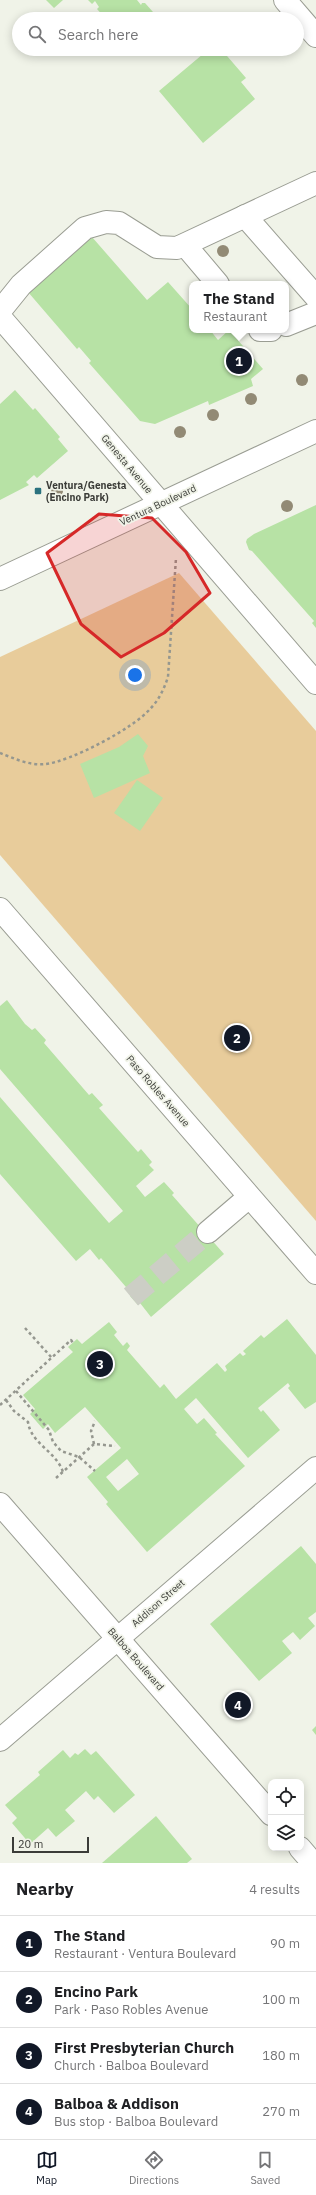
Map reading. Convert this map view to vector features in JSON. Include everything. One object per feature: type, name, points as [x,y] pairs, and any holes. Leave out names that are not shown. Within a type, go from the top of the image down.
[{"type":"street","points":[[285,0],[295,12]]},
{"type":"street","points":[[304,22],[316,36]]},
{"type":"street","points":[[0,311],[20,285],[86,228],[106,222],[119,222],[157,247],[177,248],[316,183]]},
{"type":"street","points":[[245,216],[316,297]]},
{"type":"street","points":[[185,245],[215,281]]},
{"type":"street","points":[[289,324],[316,313]]},
{"type":"street","name":"Genesta Avenue","points":[[0,317],[316,683]]},
{"type":"street","name":"Ventura Boulevard","points":[[0,579],[316,430]]},
{"type":"street","name":"Paso Robles Avenue","points":[[0,909],[316,1273]]},
{"type":"street","points":[[208,1232],[249,1197]]},
{"type":"street","name":"Addison Street","points":[[0,1740],[316,1468]]},
{"type":"street","name":"Balboa Boulevard","points":[[0,1504],[268,1811]]},
{"type":"street","points":[[303,1851],[313,1863]]},
{"type":"path","points":[[0,753],[22,761],[44,765],[64,759],[125,730],[150,710],[163,692],[168,677],[176,558]]},
{"type":"path","points":[[25,1328],[52,1358]]},
{"type":"path","points":[[0,1405],[71,1340],[73,1343]]},
{"type":"path","points":[[16,1391],[48,1430],[53,1442],[61,1451],[79,1458],[95,1471]]},
{"type":"path","points":[[6,1400],[14,1411],[28,1422],[30,1432],[60,1463],[63,1472]]},
{"type":"path","points":[[94,1444],[91,1431],[95,1421]]},
{"type":"path","points":[[56,1478],[94,1444],[115,1446]]},
{"type":"highlighted area","points":[[99,514],[152,518],[186,552],[210,593],[164,633],[121,657],[81,624],[47,553]]},
{"type":"shaded area","points":[[179,573],[316,731],[316,1221],[0,855],[0,657]]},
{"type":"building","points":[[46,0],[63,0],[54,8]]},
{"type":"building","points":[[88,0],[137,0],[141,5],[142,3],[145,3],[153,12],[100,12],[97,9],[99,7],[95,1],[92,4]]},
{"type":"building","points":[[201,56],[227,56],[246,78],[241,82],[255,99],[203,143],[159,91]]},
{"type":"building","points":[[92,237],[147,300],[168,282],[189,306],[189,333],[212,333],[218,340],[226,333],[232,333],[263,369],[251,379],[253,386],[209,405],[208,401],[155,424],[140,421],[89,363],[91,361],[79,347],[77,349],[28,292]]},
{"type":"building","points":[[15,390],[33,410],[35,408],[60,437],[58,439],[68,451],[37,478],[34,475],[26,482],[29,485],[0,500],[0,404]]},
{"type":"building","points":[[316,505],[316,628],[312,623],[314,621],[252,551],[249,550],[246,542],[247,539],[254,534]]},
{"type":"building","points":[[138,734],[148,746],[143,756],[150,773],[94,798],[80,764],[119,747]]},
{"type":"building","points":[[137,780],[163,798],[140,831],[114,813]]},
{"type":"building","points":[[7,1000],[25,1024],[32,1030],[35,1028],[46,1040],[44,1043],[89,1095],[92,1093],[103,1105],[99,1108],[138,1152],[141,1149],[152,1162],[149,1165],[154,1170],[136,1186],[145,1197],[164,1182],[174,1193],[172,1195],[224,1254],[151,1317],[140,1303],[138,1305],[130,1296],[132,1294],[101,1258],[99,1260],[90,1249],[76,1261],[0,1174],[0,1097],[109,1223],[123,1211],[0,1069],[0,1006]]},
{"type":"building","points":[[287,1319],[316,1355],[316,1402],[305,1409],[288,1388],[290,1386],[288,1383],[258,1408],[261,1412],[263,1410],[280,1430],[248,1458],[196,1398],[184,1409],[197,1424],[204,1418],[217,1433],[215,1434],[245,1466],[147,1552],[106,1504],[108,1502],[87,1477],[121,1448],[85,1407],[55,1433],[48,1424],[43,1429],[30,1414],[35,1409],[23,1395],[73,1352],[68,1347],[77,1339],[82,1344],[109,1322],[117,1332],[114,1335],[123,1346],[127,1342],[130,1346],[127,1350],[160,1388],[164,1384],[176,1399],[217,1363],[225,1372],[227,1370],[225,1366],[240,1353],[243,1356],[246,1354],[243,1351],[261,1335],[264,1338]],"holes":[[[127,1459],[139,1474],[118,1491],[106,1477]]]},
{"type":"building","points":[[301,1546],[316,1564],[316,1612],[308,1618],[315,1626],[300,1640],[293,1632],[282,1641],[292,1653],[259,1681],[210,1624]]},
{"type":"building","points":[[316,1726],[316,1735],[312,1730]]},
{"type":"building","points":[[85,1749],[91,1755],[96,1751],[135,1795],[114,1813],[98,1796],[94,1800],[86,1791],[65,1810],[75,1821],[56,1837],[48,1828],[30,1844],[12,1823],[17,1818],[5,1805],[40,1775],[38,1772],[63,1750],[70,1758],[75,1753],[78,1755]]},
{"type":"building","points":[[156,1816],[192,1859],[187,1863],[102,1863]]},
{"type":"tunnel","points":[[131,1297],[208,1232]]},
{"type":"place","name":"The Stand","points":[[239,361]]},
{"type":"place","name":"Ventura/Genesta (Encino Park)","points":[[38,491]]},
{"type":"place","name":"Encino Park","points":[[237,1038]]},
{"type":"place","name":"First Presbyterian Church","points":[[100,1364]]},
{"type":"place","name":"Balboa & Addison","points":[[238,1705]]}]
